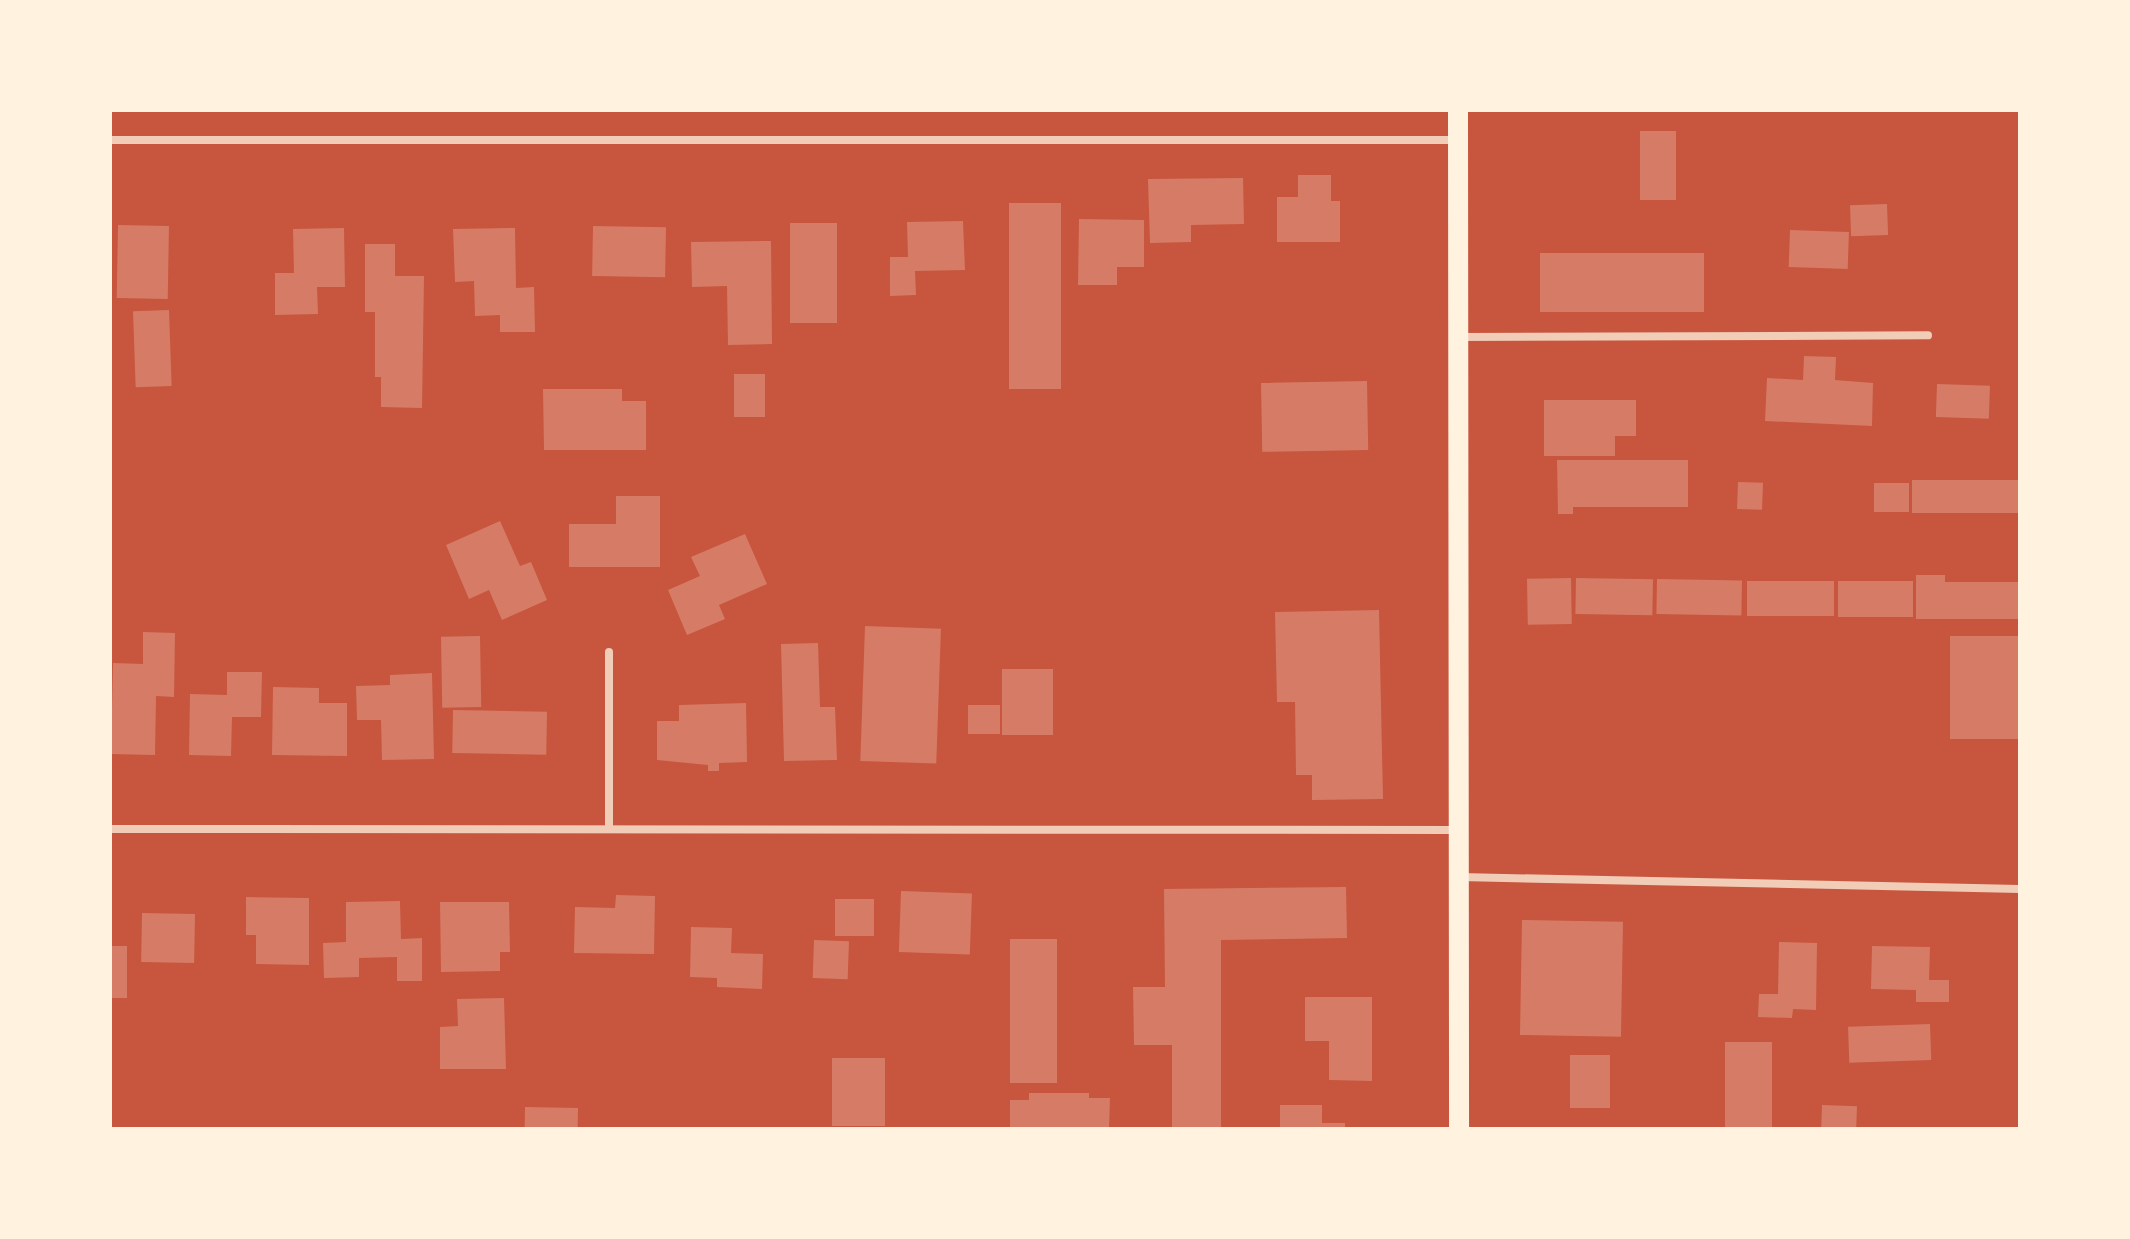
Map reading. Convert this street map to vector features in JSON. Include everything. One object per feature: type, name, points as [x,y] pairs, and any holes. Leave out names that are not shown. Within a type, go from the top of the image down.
[{"type":"main road","points":[[1458,110],[1459,1129]]},
{"type":"street","points":[[110,140],[1459,140]]},
{"type":"street","points":[[1459,337],[1928,335]]},
{"type":"street","points":[[609,652],[609,829]]},
{"type":"street","points":[[110,829],[1459,830]]},
{"type":"street","points":[[1459,877],[2020,889]]},
{"type":"building","points":[[1640,131],[1676,131],[1676,200],[1640,200]]},
{"type":"building","points":[[1298,175],[1331,175],[1331,201],[1340,201],[1340,242],[1277,242],[1277,197],[1298,197]]},
{"type":"building","points":[[1243,178],[1244,224],[1191,225],[1191,242],[1150,243],[1148,179]]},
{"type":"building","points":[[1009,203],[1061,203],[1061,389],[1009,389]]},
{"type":"building","points":[[1887,204],[1888,235],[1851,236],[1850,205]]},
{"type":"building","points":[[1079,219],[1144,220],[1144,267],[1117,267],[1117,285],[1078,285]]},
{"type":"building","points":[[963,221],[965,270],[915,271],[916,295],[890,296],[890,257],[908,257],[907,222]]},
{"type":"building","points":[[790,223],[837,223],[837,323],[790,323]]},
{"type":"building","points":[[118,225],[169,226],[168,299],[117,298]]},
{"type":"building","points":[[593,226],[666,227],[665,277],[592,276]]},
{"type":"building","points":[[344,228],[345,287],[317,287],[318,314],[275,315],[275,273],[294,273],[293,229]]},
{"type":"building","points":[[515,228],[516,288],[534,287],[535,332],[500,332],[500,315],[475,316],[474,281],[455,282],[453,229]]},
{"type":"building","points":[[1790,230],[1849,232],[1848,269],[1789,267]]},
{"type":"building","points":[[771,241],[772,344],[728,345],[727,286],[692,287],[691,242]]},
{"type":"building","points":[[365,244],[395,244],[395,276],[424,276],[422,408],[381,407],[381,377],[375,377],[375,312],[365,312]]},
{"type":"building","points":[[1540,253],[1704,253],[1704,312],[1540,312]]},
{"type":"building","points":[[169,310],[172,386],[136,387],[133,311]]},
{"type":"building","points":[[1804,356],[1836,357],[1835,380],[1873,383],[1872,426],[1765,421],[1767,378],[1803,380]]},
{"type":"building","points":[[734,374],[765,374],[765,417],[734,417]]},
{"type":"building","points":[[1367,381],[1368,450],[1262,452],[1261,383]]},
{"type":"building","points":[[1937,384],[1990,386],[1989,419],[1936,417]]},
{"type":"building","points":[[543,389],[622,389],[622,401],[646,401],[646,450],[544,450]]},
{"type":"building","points":[[1544,400],[1636,400],[1636,436],[1615,436],[1615,456],[1544,456]]},
{"type":"building","points":[[1557,460],[1688,460],[1688,507],[1573,507],[1573,514],[1558,514]]},
{"type":"building","points":[[1912,480],[2020,480],[2020,513],[1912,513]]},
{"type":"building","points":[[1738,482],[1763,483],[1762,510],[1737,509]]},
{"type":"building","points":[[1874,483],[1909,483],[1909,512],[1874,512]]},
{"type":"building","points":[[616,496],[660,496],[660,567],[569,567],[569,524],[616,524]]},
{"type":"building","points":[[500,521],[520,566],[531,562],[547,600],[502,620],[489,590],[469,599],[446,545]]},
{"type":"building","points":[[745,534],[767,584],[719,605],[725,619],[687,635],[668,590],[700,576],[691,557]]},
{"type":"building","points":[[1916,575],[1945,575],[1945,582],[2020,582],[2020,619],[1916,619]]},
{"type":"building","points":[[1571,578],[1572,624],[1528,625],[1527,579]]},
{"type":"building","points":[[1576,578],[1653,579],[1652,615],[1575,614]]},
{"type":"building","points":[[1657,579],[1742,580],[1741,615],[1656,614]]},
{"type":"building","points":[[1747,581],[1834,581],[1834,616],[1747,616]]},
{"type":"building","points":[[1838,581],[1913,581],[1913,617],[1838,617]]},
{"type":"building","points":[[1379,610],[1383,799],[1312,800],[1312,775],[1296,775],[1295,702],[1277,702],[1275,612]]},
{"type":"building","points":[[865,626],[941,629],[936,764],[860,761]]},
{"type":"building","points":[[143,632],[175,633],[174,697],[156,696],[155,755],[111,754],[113,663],[143,664]]},
{"type":"building","points":[[480,636],[481,707],[442,708],[441,637]]},
{"type":"building","points":[[1950,636],[2020,636],[2020,739],[1950,739]]},
{"type":"building","points":[[818,643],[820,707],[835,707],[837,760],[784,761],[781,644]]},
{"type":"building","points":[[1002,669],[1053,669],[1053,735],[1002,735]]},
{"type":"building","points":[[227,672],[262,672],[261,717],[232,717],[231,756],[189,755],[190,694],[227,695]]},
{"type":"building","points":[[432,673],[434,759],[382,760],[381,720],[357,720],[356,686],[390,685],[390,675]]},
{"type":"building","points":[[273,687],[319,688],[319,703],[347,703],[347,756],[272,755]]},
{"type":"building","points":[[746,703],[747,762],[719,763],[719,771],[708,771],[708,765],[657,760],[657,721],[679,721],[679,705]]},
{"type":"building","points":[[968,705],[1000,705],[1000,734],[968,734]]},
{"type":"building","points":[[453,710],[547,712],[546,755],[452,753]]},
{"type":"building","points":[[1346,887],[1347,938],[1221,940],[1221,1129],[1172,1129],[1172,1045],[1134,1045],[1133,987],[1165,987],[1164,889]]},
{"type":"building","points":[[901,891],[972,893],[970,954],[899,952]]},
{"type":"building","points":[[616,895],[655,896],[654,954],[574,953],[575,907],[615,908]]},
{"type":"building","points":[[246,897],[309,898],[309,965],[256,964],[256,935],[246,935]]},
{"type":"building","points":[[835,899],[874,899],[874,936],[835,936]]},
{"type":"building","points":[[400,901],[401,939],[422,938],[422,981],[397,981],[397,957],[359,958],[359,977],[324,978],[323,943],[346,942],[346,902]]},
{"type":"building","points":[[440,902],[509,902],[510,952],[500,952],[500,971],[441,972]]},
{"type":"building","points":[[142,913],[195,914],[194,963],[141,962]]},
{"type":"building","points":[[1522,920],[1623,922],[1621,1037],[1520,1035]]},
{"type":"building","points":[[691,927],[732,928],[731,953],[763,954],[762,989],[717,987],[717,978],[690,977]]},
{"type":"building","points":[[1010,939],[1057,939],[1057,1083],[1010,1083]]},
{"type":"building","points":[[814,940],[849,941],[848,979],[813,978]]},
{"type":"building","points":[[1779,942],[1817,943],[1816,1010],[1793,1009],[1792,1018],[1758,1017],[1759,994],[1778,994]]},
{"type":"building","points":[[110,946],[127,946],[127,998],[110,998]]},
{"type":"building","points":[[1872,946],[1930,947],[1929,980],[1949,980],[1949,1002],[1916,1002],[1916,990],[1871,989]]},
{"type":"building","points":[[1305,997],[1372,997],[1372,1081],[1329,1080],[1329,1041],[1305,1041]]},
{"type":"building","points":[[504,998],[506,1069],[440,1069],[440,1027],[458,1026],[457,999]]},
{"type":"building","points":[[1930,1024],[1931,1060],[1849,1063],[1848,1027]]},
{"type":"building","points":[[1725,1042],[1772,1042],[1772,1129],[1725,1129]]},
{"type":"building","points":[[1570,1055],[1610,1055],[1610,1108],[1570,1108]]},
{"type":"building","points":[[832,1058],[885,1058],[885,1126],[832,1126]]},
{"type":"building","points":[[1029,1093],[1089,1093],[1089,1098],[1110,1098],[1109,1129],[1010,1129],[1010,1100],[1029,1100]]},
{"type":"building","points":[[1280,1105],[1322,1105],[1322,1123],[1345,1123],[1345,1129],[1280,1127]]},
{"type":"building","points":[[1822,1105],[1857,1106],[1856,1129],[1821,1129]]},
{"type":"building","points":[[525,1107],[578,1108],[578,1129],[525,1129]]}]
